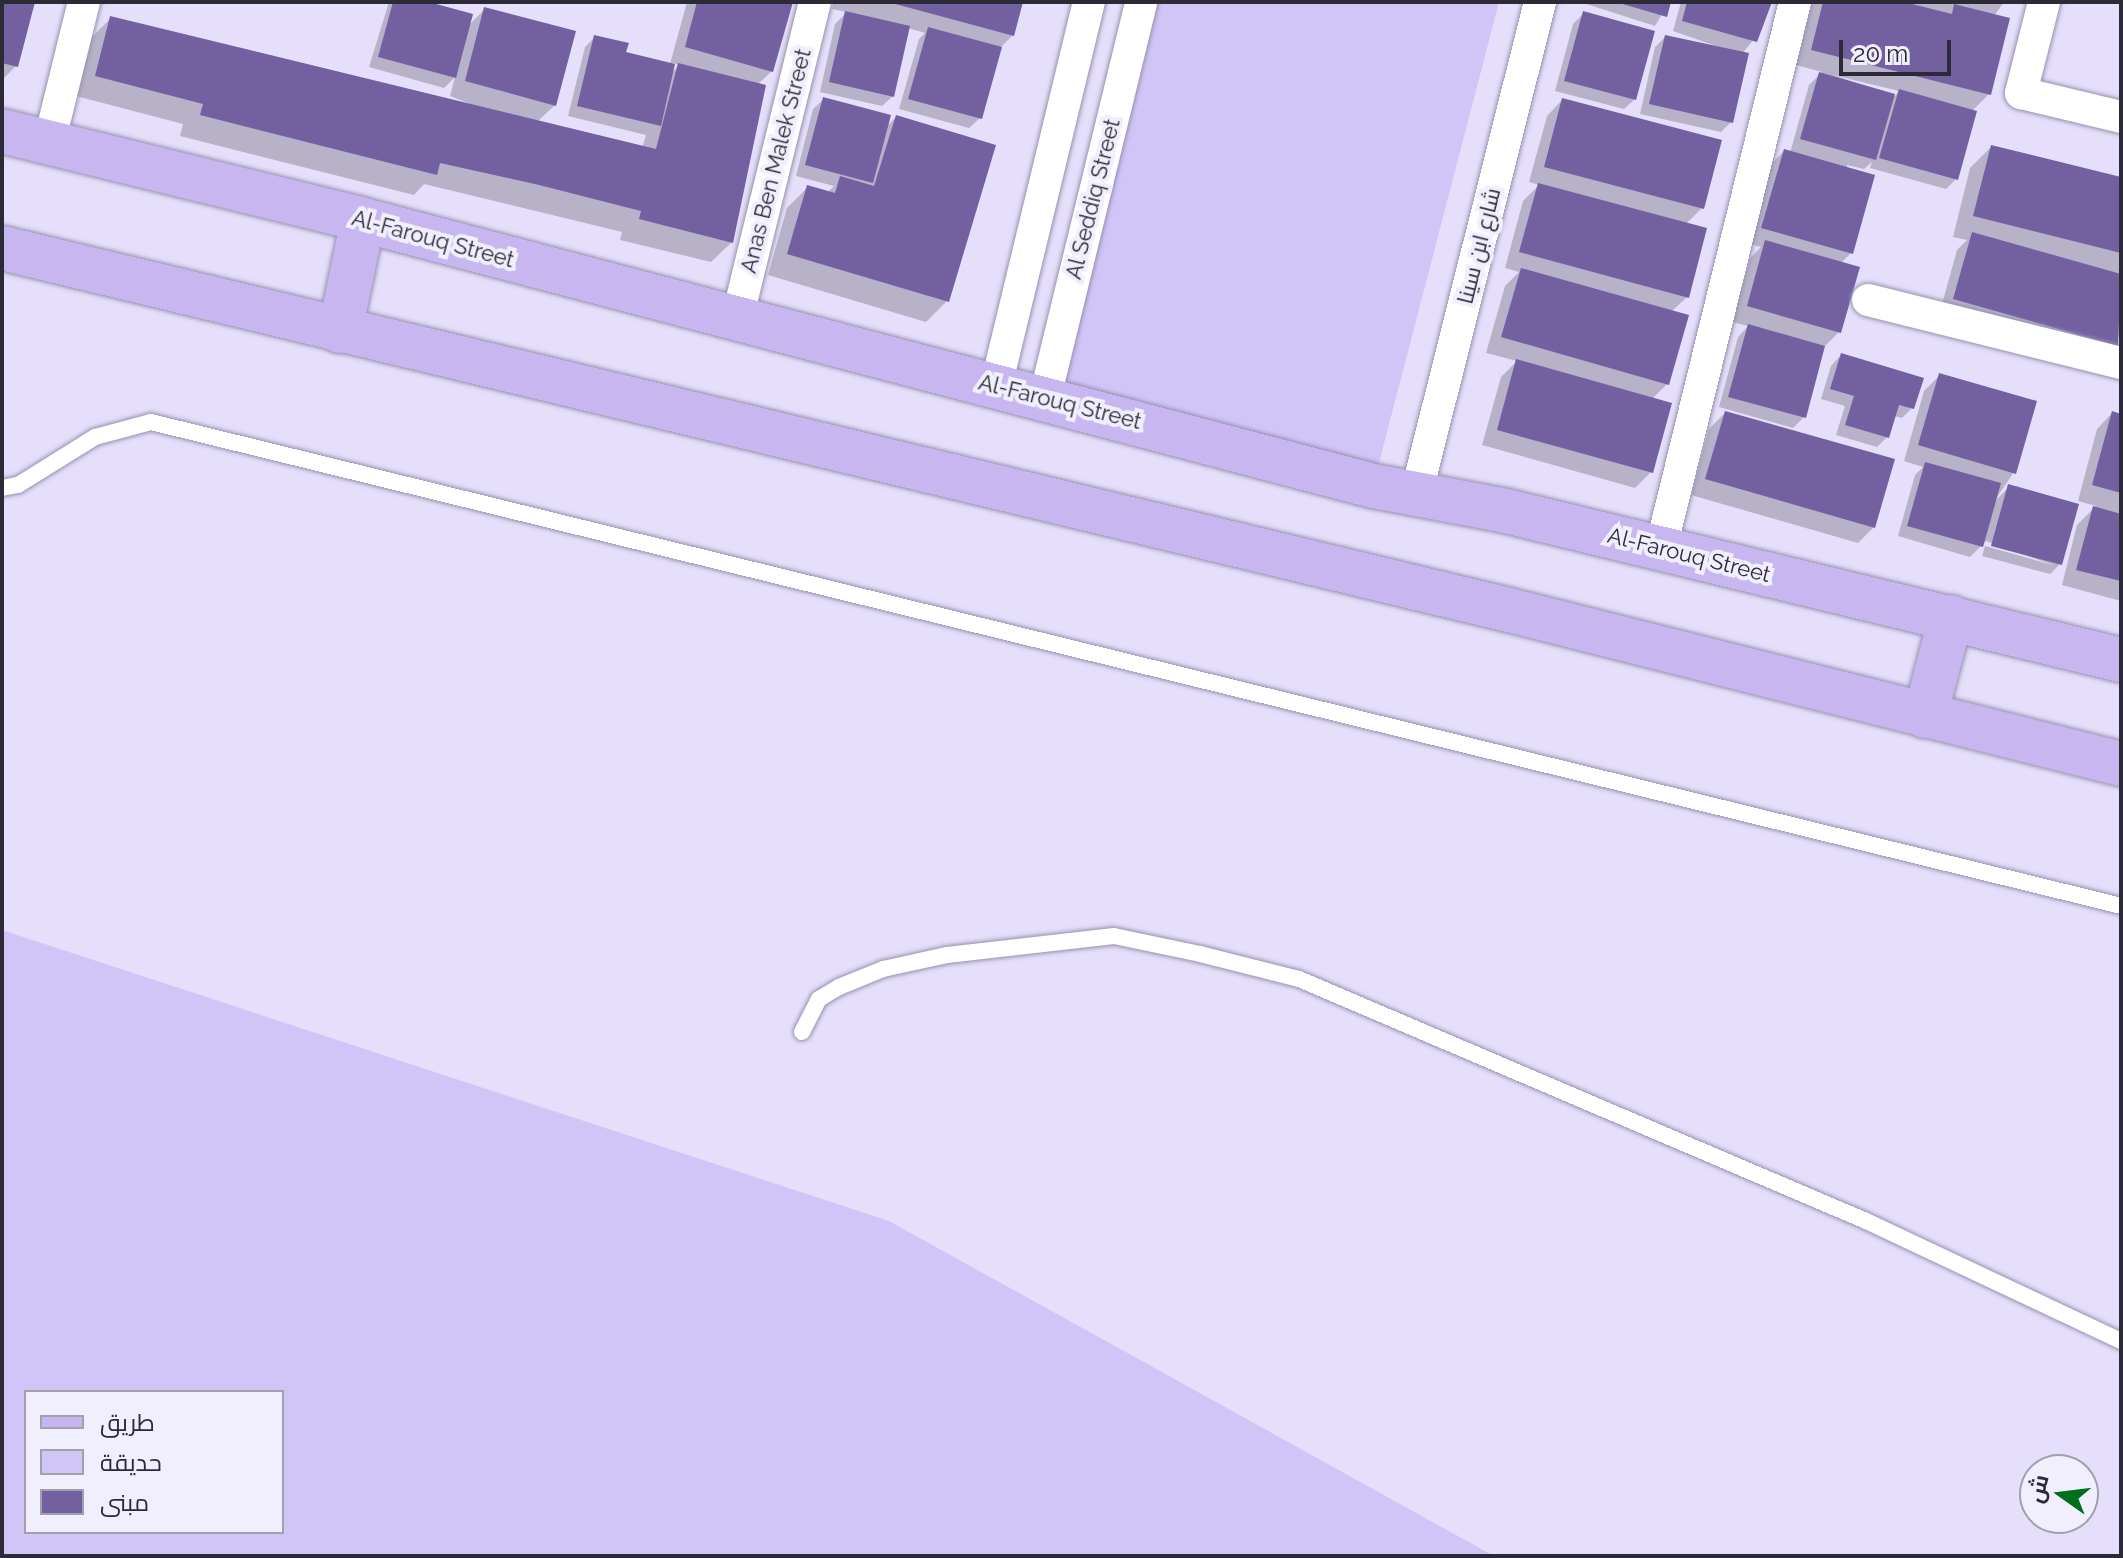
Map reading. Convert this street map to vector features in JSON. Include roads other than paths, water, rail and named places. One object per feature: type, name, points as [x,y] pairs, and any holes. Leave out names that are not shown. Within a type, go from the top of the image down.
[{"type":"main road","name":"Al-Farouq Street","points":[[2,131],[363,220],[1045,397],[1373,486],[1417,491],[2121,660]]},
{"type":"main road","points":[[340,331],[363,220]]},
{"type":"main road","points":[[2,248],[1505,609],[2121,764]]},
{"type":"main road","points":[[1925,716],[1951,617]]},
{"type":"street","points":[[49,143],[84,2]]},
{"type":"street","name":"Anas Ben Malek Street","points":[[737,319],[815,2]]},
{"type":"street","points":[[996,386],[1089,2]]},
{"type":"street","name":"Al Seddiq Street","points":[[1045,397],[1141,2]]},
{"type":"street","name":"شارع ابن سينا","points":[[1417,491],[1540,2]]},
{"type":"street","points":[[1661,548],[1795,2]]},
{"type":"street","points":[[2044,2],[2021,93],[2121,117]]},
{"type":"street","points":[[1868,300],[2121,363]]},
{"type":"lane","points":[[2,488],[18,485],[95,437],[151,422],[2121,906]]},
{"type":"lane","points":[[802,1032],[819,999],[839,987],[883,969],[947,955],[1114,936],[1200,954],[1299,979],[1866,1221],[2121,1341]]}]
